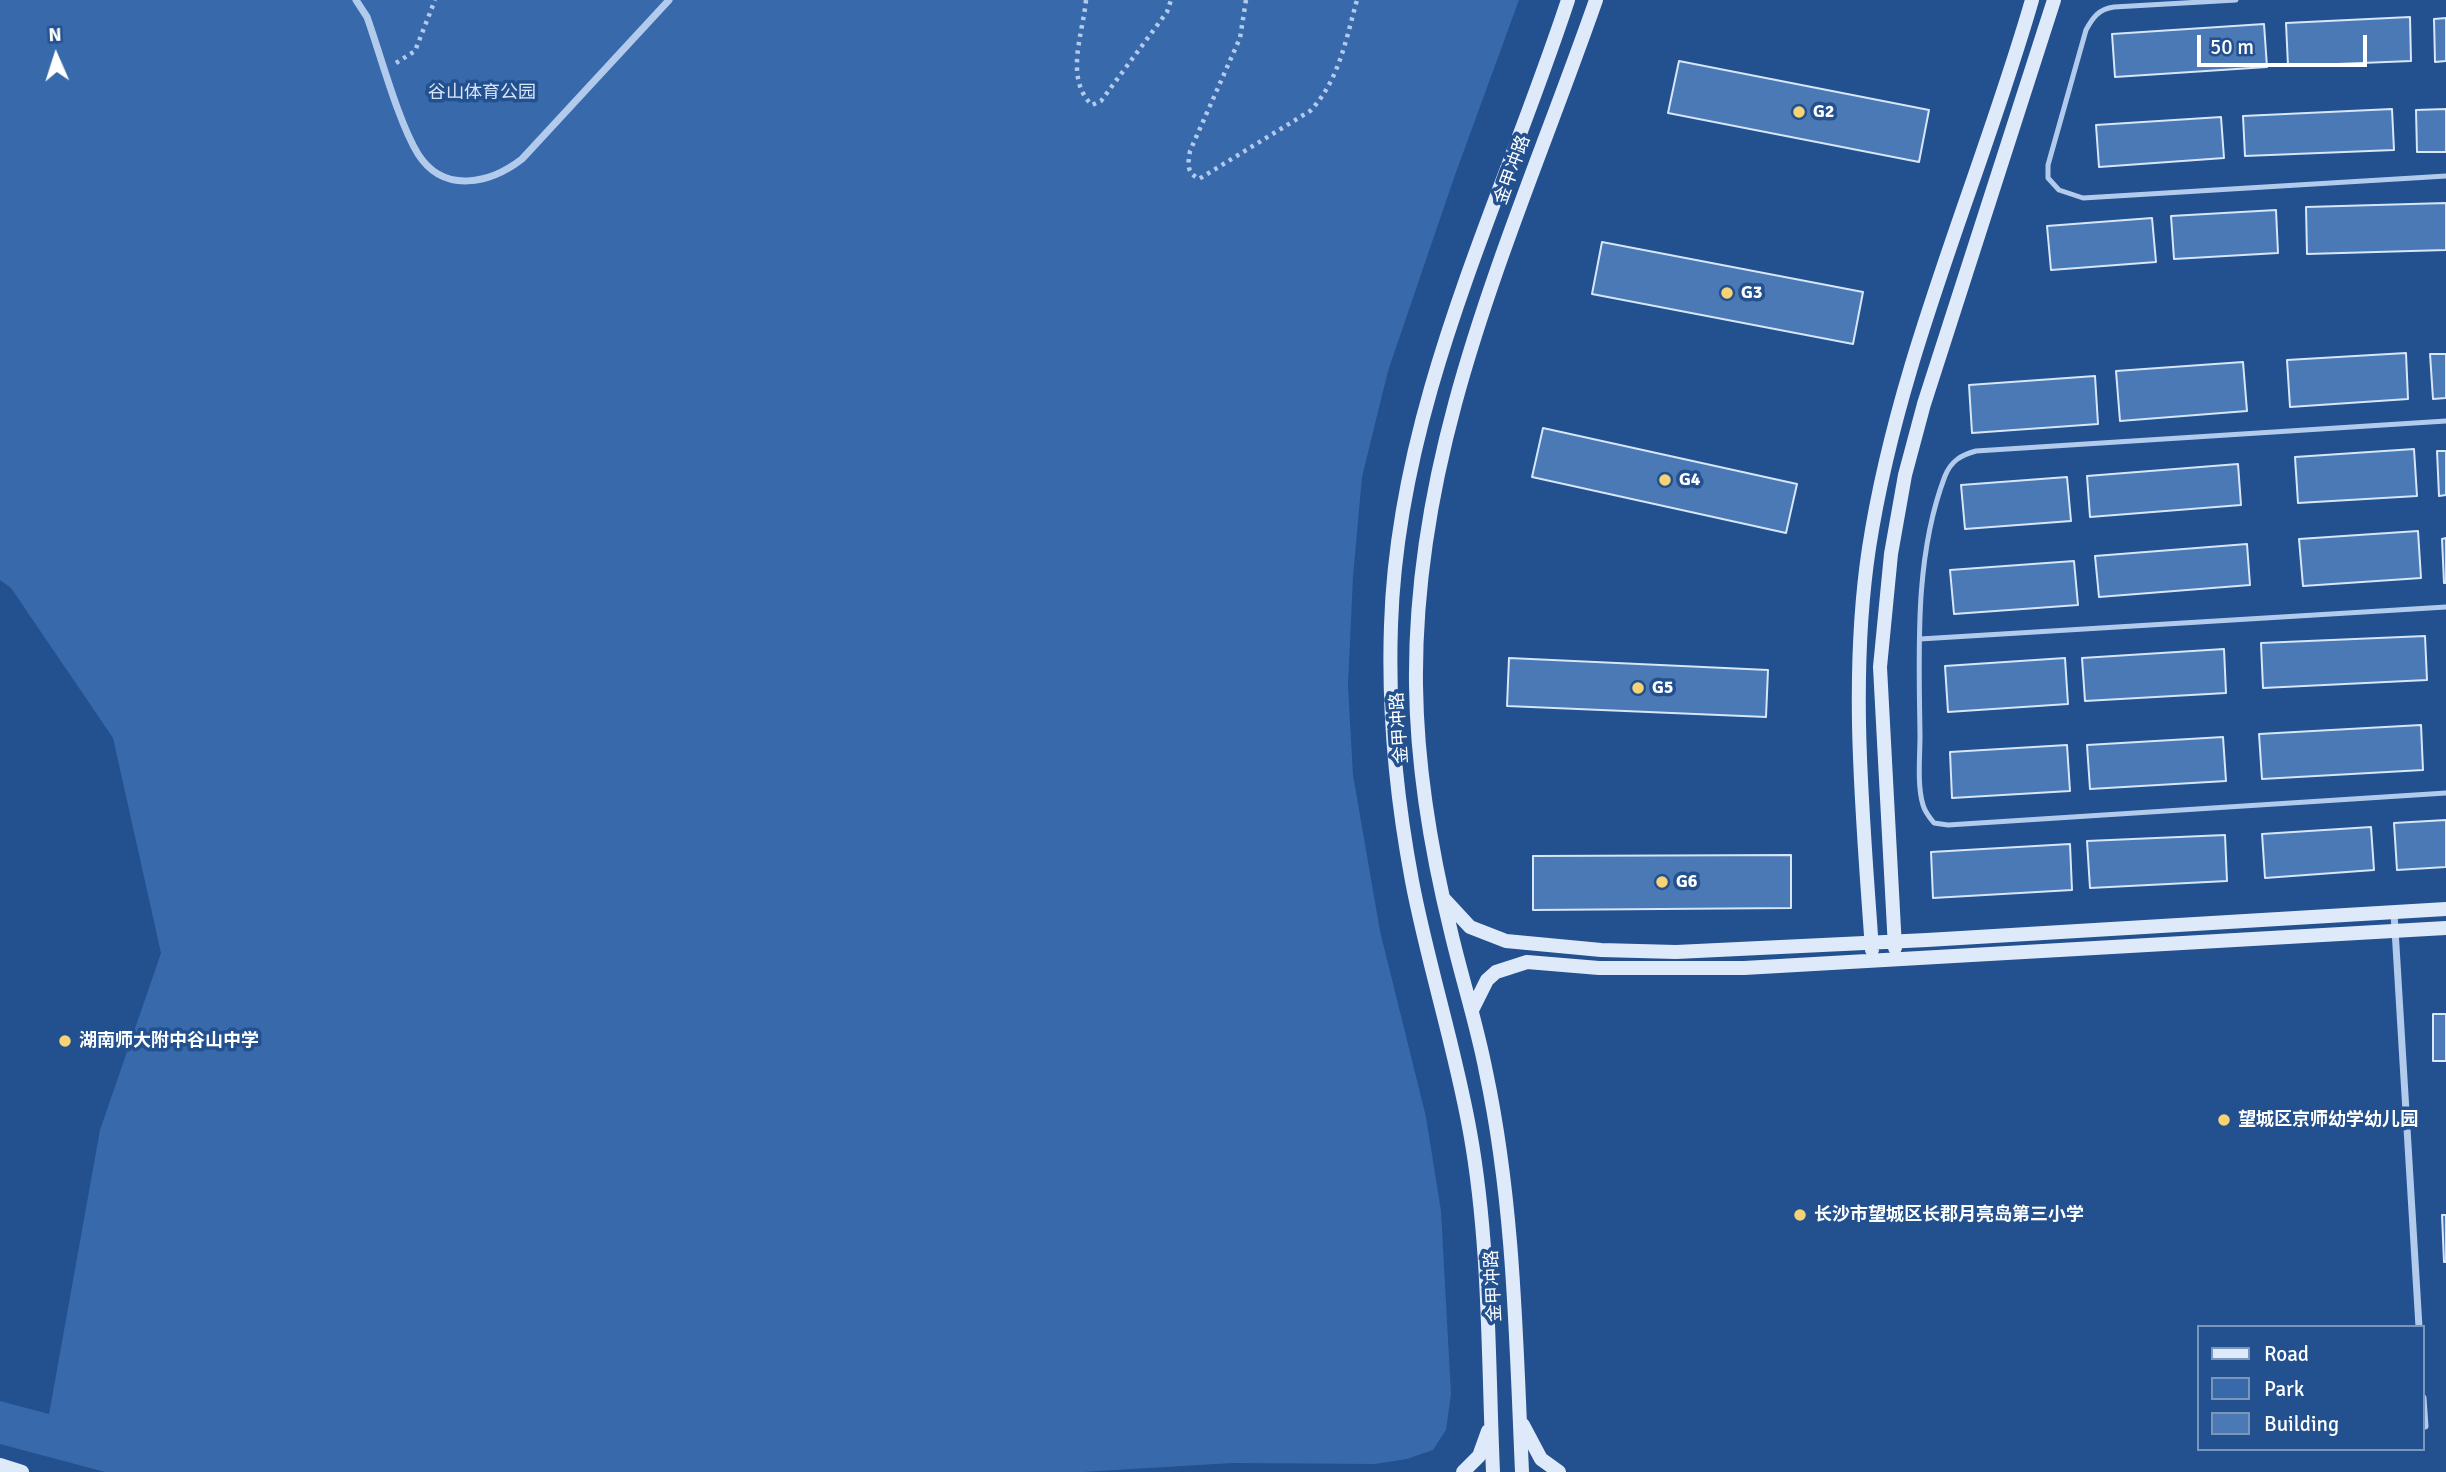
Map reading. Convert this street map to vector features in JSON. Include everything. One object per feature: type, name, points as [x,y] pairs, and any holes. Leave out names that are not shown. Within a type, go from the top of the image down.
[{"type":"street","points":[[356,0],[367,17],[419,156],[437,173],[481,181],[502,174],[522,159],[669,0]]},
{"type":"street","name":"金甲冲路","points":[[1493,1472],[1485,1289],[1471,1136],[1412,883],[1401,816],[1392,744],[1391,621],[1406,498],[1425,405],[1485,223],[1568,0]]},
{"type":"street","name":"金甲冲路","points":[[1522,1472],[1508,1206],[1487,1073],[1443,897],[1424,801],[1416,682],[1425,558],[1434,491],[1467,352],[1596,0]]},
{"type":"street","points":[[1873,962],[1861,760],[1859,664],[1869,548],[1883,470],[1902,397],[2032,0]]},
{"type":"street","points":[[1896,960],[1880,667],[1891,554],[1905,475],[1924,404],[2054,0]]},
{"type":"street","points":[[1443,897],[1470,927],[1506,941],[1676,952],[1895,942],[2446,909]]},
{"type":"street","points":[[2394,912],[2419,1325]]},
{"type":"street","points":[[1472,1010],[1479,992],[1496,972],[1527,962],[1599,968],[1690,969],[1873,962],[2446,928]]},
{"type":"street","points":[[1463,1472],[1479,1455],[1487,1437],[1490,1412]]},
{"type":"street","points":[[1519,1413],[1531,1444],[1541,1459],[1559,1472]]},
{"type":"street","points":[[0,1465],[22,1472]]},
{"type":"lane","points":[[2236,0],[2104,8],[2094,17],[2086,30],[2048,165],[2048,178],[2059,190],[2083,198],[2446,176]]},
{"type":"lane","points":[[2446,421],[1976,450],[1963,454],[1952,463],[1945,475],[1930,536],[1920,639],[1922,803],[1934,823],[1948,825],[2446,793]]},
{"type":"lane","points":[[1920,639],[2446,607]]},
{"type":"path","points":[[385,66],[415,51],[435,0]]},
{"type":"path","points":[[1086,0],[1077,60],[1084,97],[1092,105],[1101,101],[1167,12],[1171,0]]},
{"type":"path","points":[[1246,0],[1240,37],[1190,151],[1187,166],[1191,174],[1199,179],[1310,111],[1323,98],[1342,54],[1357,0]]},
{"type":"green space","name":"谷山体育公园","points":[[0,0],[1519,0],[1388,371],[1362,477],[1353,577],[1348,685],[1353,775],[1380,931],[1426,1117],[1441,1211],[1451,1394],[1446,1430],[1433,1450],[1407,1459],[1375,1464],[1232,1463],[1083,1472],[105,1472],[0,1444],[0,1401],[49,1414],[100,1130],[161,953],[113,738],[11,588],[0,580]]},
{"type":"building","points":[[2410,17],[2411,61],[2288,66],[2286,23]]},
{"type":"building","points":[[2446,18],[2446,61],[2435,62],[2434,19]]},
{"type":"building","points":[[2264,24],[2267,67],[2115,77],[2112,34]]},
{"type":"building","name":"G2","points":[[1679,61],[1929,110],[1919,162],[1668,113]]},
{"type":"building","points":[[2392,109],[2394,150],[2245,156],[2243,116]]},
{"type":"building","points":[[2446,109],[2446,152],[2417,152],[2416,110]]},
{"type":"building","points":[[2221,117],[2224,158],[2099,167],[2096,125]]},
{"type":"building","points":[[2446,203],[2446,250],[2307,254],[2306,207]]},
{"type":"building","points":[[2276,210],[2278,253],[2174,259],[2171,216]]},
{"type":"building","points":[[2152,218],[2156,262],[2051,270],[2047,226]]},
{"type":"building","name":"G3","points":[[1602,242],[1863,292],[1853,344],[1592,294]]},
{"type":"building","points":[[2406,353],[2408,399],[2290,407],[2287,360]]},
{"type":"building","points":[[2430,354],[2446,354],[2446,398],[2433,399]]},
{"type":"building","points":[[2243,362],[2247,411],[2120,421],[2116,371]]},
{"type":"building","points":[[2095,376],[2098,424],[1972,433],[1969,385]]},
{"type":"building","name":"G4","points":[[1543,428],[1797,484],[1786,533],[1532,477]]},
{"type":"building","points":[[2414,449],[2417,496],[2298,503],[2295,457]]},
{"type":"building","points":[[2437,451],[2446,451],[2446,495],[2439,496]]},
{"type":"building","points":[[2238,464],[2241,505],[2090,517],[2087,476]]},
{"type":"building","points":[[2067,477],[2071,521],[1965,529],[1961,485]]},
{"type":"building","points":[[2418,531],[2421,578],[2303,586],[2299,539]]},
{"type":"building","points":[[2446,538],[2446,583],[2444,583],[2442,539]]},
{"type":"building","points":[[2247,544],[2250,585],[2099,597],[2095,556]]},
{"type":"building","points":[[2074,561],[2078,605],[1954,614],[1950,570]]},
{"type":"building","points":[[2425,636],[2427,680],[2263,688],[2261,643]]},
{"type":"building","points":[[2224,649],[2226,693],[2085,701],[2082,658]]},
{"type":"building","name":"G5","points":[[1509,658],[1768,670],[1766,717],[1507,706]]},
{"type":"building","points":[[2065,658],[2068,704],[1948,712],[1945,666]]},
{"type":"building","points":[[2421,725],[2423,770],[2262,779],[2259,734]]},
{"type":"building","points":[[2223,737],[2226,781],[2090,789],[2087,745]]},
{"type":"building","points":[[2067,745],[2070,791],[1952,798],[1950,752]]},
{"type":"building","points":[[2446,820],[2446,867],[2397,870],[2394,823]]},
{"type":"building","points":[[2371,827],[2374,870],[2265,878],[2262,834]]},
{"type":"building","points":[[2225,835],[2227,881],[2090,888],[2087,841]]},
{"type":"building","points":[[2070,844],[2072,890],[1933,898],[1931,852]]},
{"type":"building","name":"G6","points":[[1791,855],[1791,908],[1533,910],[1533,856]]},
{"type":"building","points":[[2433,1014],[2446,1014],[2446,1061],[2433,1061]]},
{"type":"building","points":[[2442,1215],[2446,1215],[2446,1262],[2444,1262]]},
{"type":"place","name":"G2","points":[[1799,112]]},
{"type":"place","name":"G3","points":[[1727,293]]},
{"type":"place","name":"G4","points":[[1665,480]]},
{"type":"place","name":"G5","points":[[1638,688]]},
{"type":"place","name":"G6","points":[[1662,882]]},
{"type":"place","name":"湖南师大附中谷山中学","points":[[65,1041]]},
{"type":"place","name":"望城区京师幼学幼儿园","points":[[2224,1120]]},
{"type":"place","name":"长沙市望城区长郡月亮岛第三小学","points":[[1800,1215]]}]
